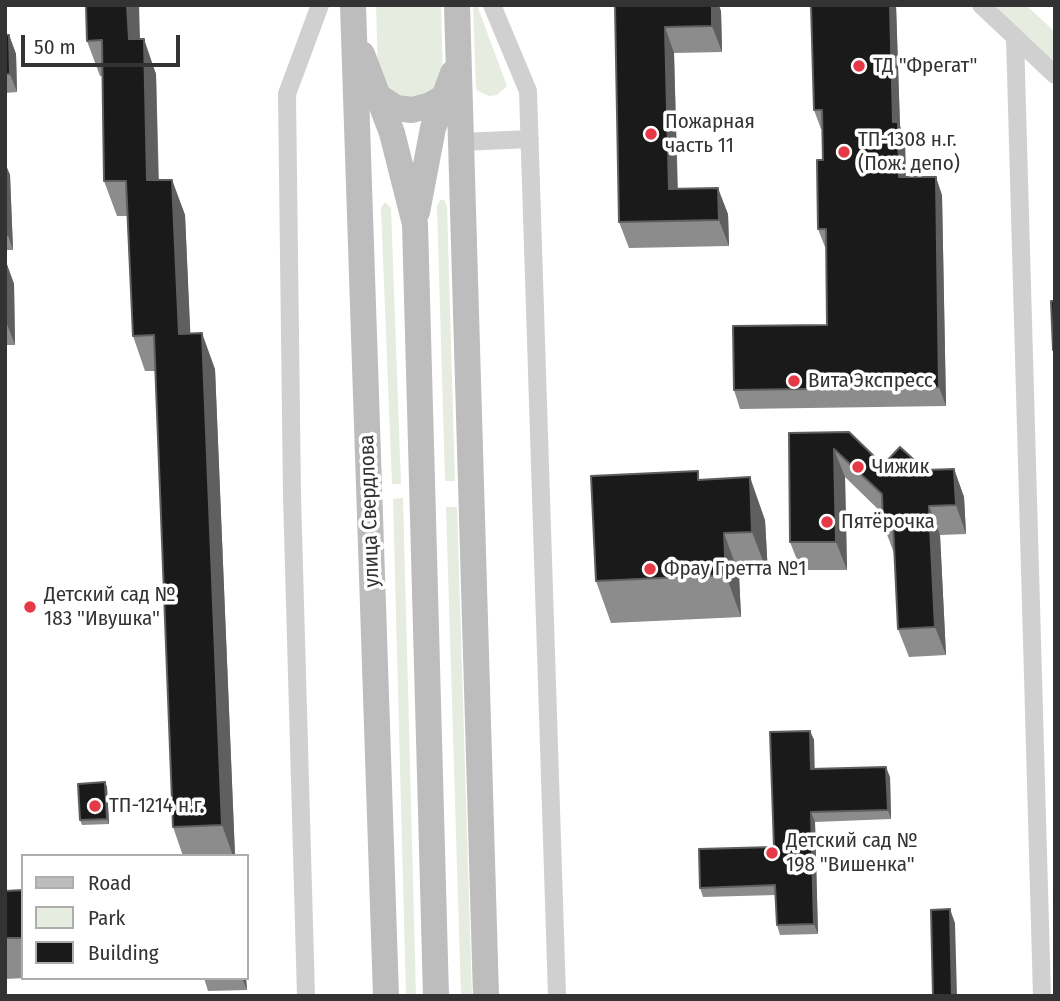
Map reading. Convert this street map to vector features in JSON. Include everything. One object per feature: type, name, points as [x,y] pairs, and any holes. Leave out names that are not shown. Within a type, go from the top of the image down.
[{"type":"main road","name":"улица Свердлова","points":[[457,5],[486,996]]},
{"type":"main road","name":"улица Свердлова","points":[[354,15],[370,80],[379,97],[403,169],[415,224],[436,996]]},
{"type":"main road","name":"улица Свердлова","points":[[354,15],[386,996]]},
{"type":"main road","name":"улица Свердлова","points":[[415,224],[433,128],[452,79],[459,34]]},
{"type":"main road","points":[[379,97],[396,107],[412,110],[431,105],[446,96]]},
{"type":"street","points":[[306,996],[292,496],[287,94],[320,5]]},
{"type":"street","points":[[492,5],[528,91],[557,996]]},
{"type":"street","points":[[981,5],[1055,75]]},
{"type":"street","points":[[1015,37],[1042,996]]},
{"type":"street","points":[[461,142],[530,139]]},
{"type":"green space","points":[[376,5],[441,5],[443,81],[429,98],[390,97],[378,75]]},
{"type":"green space","points":[[473,5],[477,5],[507,86],[497,95],[489,96],[476,90]]},
{"type":"green space","points":[[987,5],[1026,5],[1055,32],[1055,69]]},
{"type":"green space","points":[[440,200],[444,200],[447,206],[455,481],[445,481],[437,206]]},
{"type":"green space","points":[[385,202],[391,208],[401,484],[392,484],[381,208]]},
{"type":"green space","points":[[403,498],[416,996],[406,996],[393,499]]},
{"type":"green space","points":[[446,507],[457,507],[472,996],[461,996]]},
{"type":"building","points":[[86,5],[127,5],[129,39],[144,39],[147,180],[172,180],[179,334],[202,333],[222,825],[173,827],[154,335],[133,336],[126,181],[104,181],[102,40],[87,41]]},
{"type":"building","name":"Пожарная часть 11","points":[[615,5],[712,5],[712,26],[665,27],[669,189],[718,188],[719,220],[619,222]]},
{"type":"building","points":[[811,5],[890,5],[893,122],[898,122],[899,177],[936,177],[939,387],[734,390],[733,326],[827,325],[826,229],[818,229],[817,160],[823,160],[822,110],[814,110]]},
{"type":"building","points":[[5,35],[9,35],[10,74],[5,74]]},
{"type":"building","points":[[5,177],[8,235],[5,235]]},
{"type":"building","points":[[1051,301],[1055,301],[1055,350],[1053,350]]},
{"type":"building","points":[[849,432],[883,465],[900,447],[925,470],[954,469],[956,505],[929,506],[935,627],[898,629],[893,523],[883,524],[882,494],[834,449],[836,542],[790,542],[789,433]]},
{"type":"building","points":[[698,471],[698,480],[750,477],[752,532],[724,533],[726,575],[596,581],[591,476]]},
{"type":"building","points":[[810,731],[811,769],[886,767],[888,810],[811,812],[814,924],[777,925],[775,885],[700,888],[699,849],[774,847],[770,732]]},
{"type":"building","name":"ТП-1214 н.г.","points":[[105,782],[107,819],[80,820],[78,784]]},
{"type":"building","points":[[21,890],[21,938],[5,938],[5,891]]},
{"type":"building","points":[[950,909],[952,996],[933,996],[931,910]]},
{"type":"place","name":"ТД \"Фрегат\"","points":[[859,66]]},
{"type":"place","name":"Пожарная часть 11","points":[[651,134]]},
{"type":"place","name":"ТП-1308 н.г. (Пож. депо)","points":[[844,152]]},
{"type":"place","name":"Вита Экспресс","points":[[794,381]]},
{"type":"place","name":"Чижик","points":[[858,467]]},
{"type":"place","name":"Пятёрочка","points":[[827,522]]},
{"type":"place","name":"Фрау Гретта №1","points":[[650,569]]},
{"type":"place","name":"Детский сад № 183 \"Ивушка\"","points":[[30,607]]},
{"type":"place","name":"ТП-1214 н.г.","points":[[95,806]]},
{"type":"place","name":"Детский сад № 198 \"Вишенка\"","points":[[772,853]]}]
